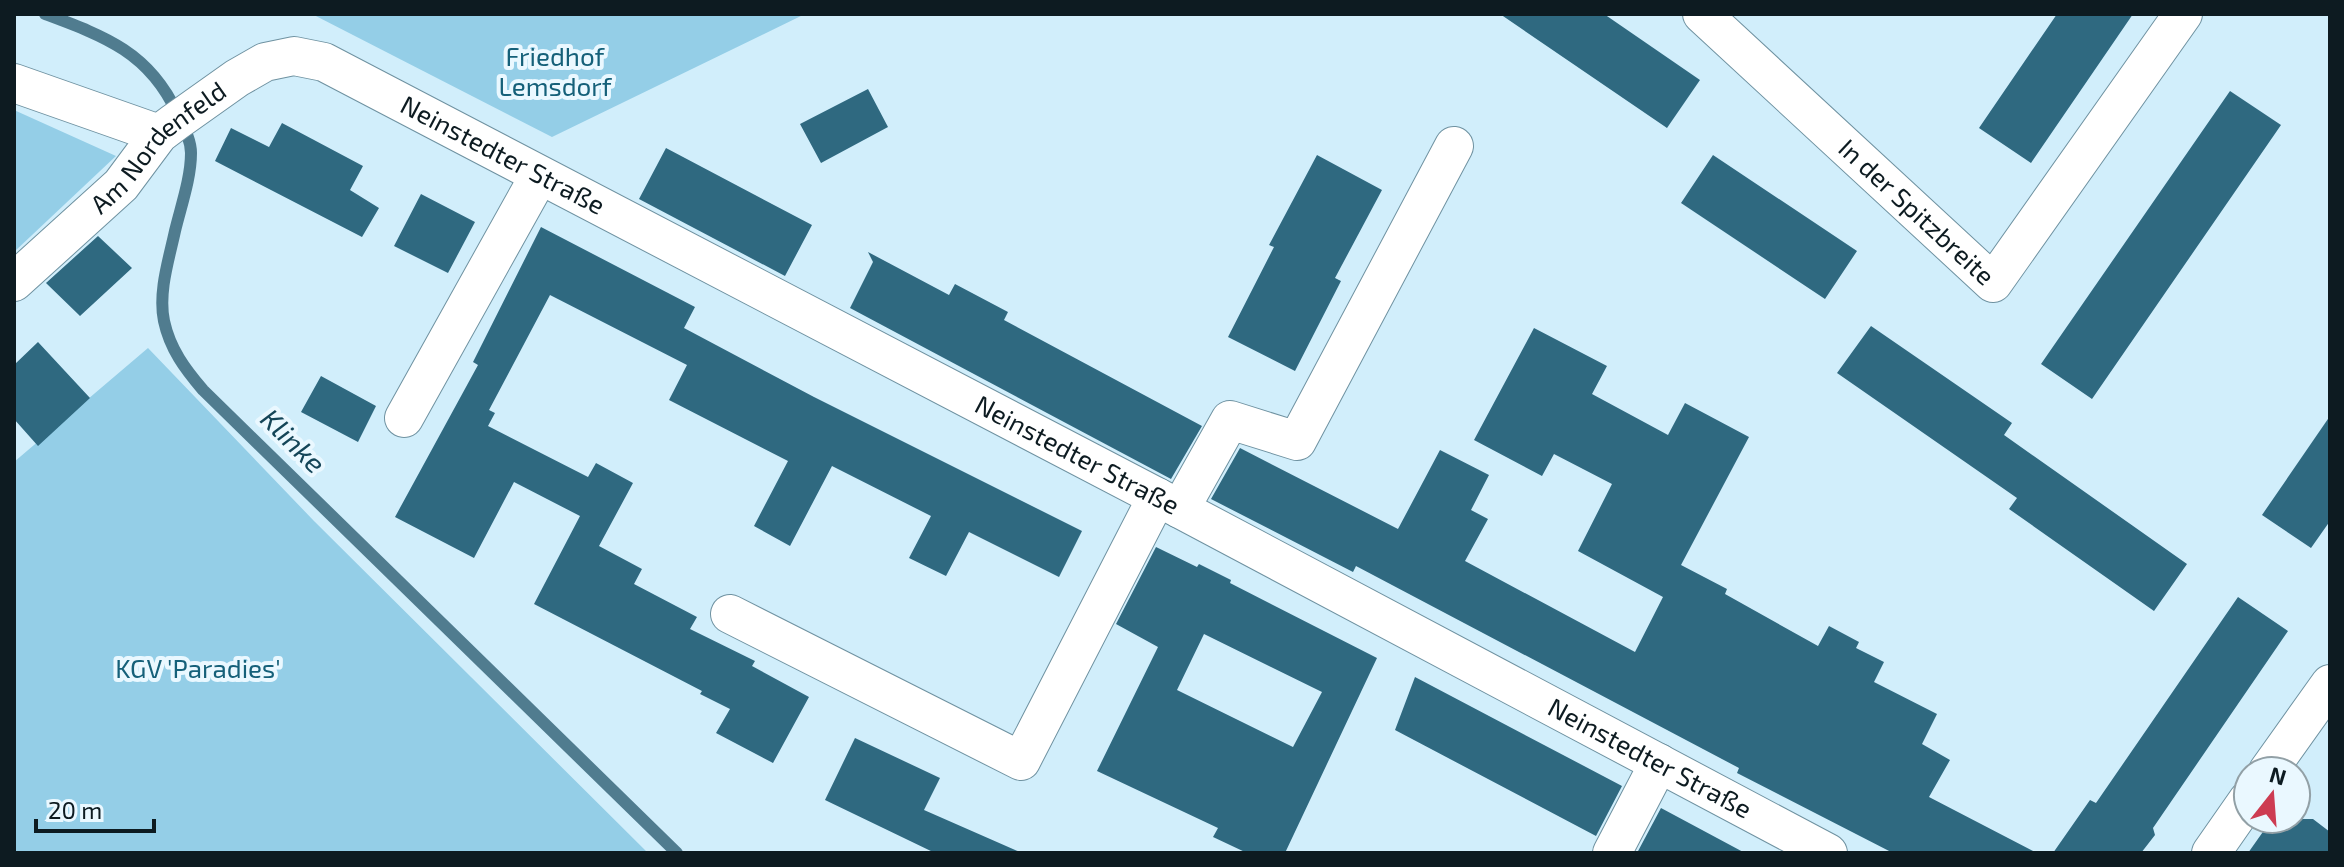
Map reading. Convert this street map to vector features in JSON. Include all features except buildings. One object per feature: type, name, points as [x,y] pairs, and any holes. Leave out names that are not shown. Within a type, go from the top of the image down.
[{"type":"street","name":"In der Spitzbreite","points":[[1702,14],[1993,283],[2183,14]]},
{"type":"street","name":"Am Nordenfeld","points":[[14,282],[121,185],[167,128],[213,95],[265,62],[294,56],[324,62]]},
{"type":"street","name":"Neinstedter Straße","points":[[324,62],[1168,503],[1828,853]]},
{"type":"street","points":[[14,83],[167,128]]},
{"type":"street","points":[[730,614],[1021,761],[1168,503],[1230,420],[1297,441],[1454,146]]},
{"type":"street","points":[[404,418],[539,176]]},
{"type":"street","points":[[2280,755],[2328,694]]},
{"type":"street","points":[[1612,853],[1659,763]]},
{"type":"street","points":[[2211,853],[2232,823]]},
{"type":"green space","name":"Friedhof Lemsdorf","points":[[312,14],[805,14],[552,137]]},
{"type":"green space","points":[[14,110],[116,156],[14,252]]},
{"type":"green space","name":"KGV 'Paradies'","points":[[148,348],[314,521],[648,853],[14,853],[14,462]]},
{"type":"waterway","name":"Klinke","points":[[45,14],[105,39],[138,61],[166,92],[186,133],[191,148],[191,163],[162,299],[170,341],[190,374],[677,853]]}]
